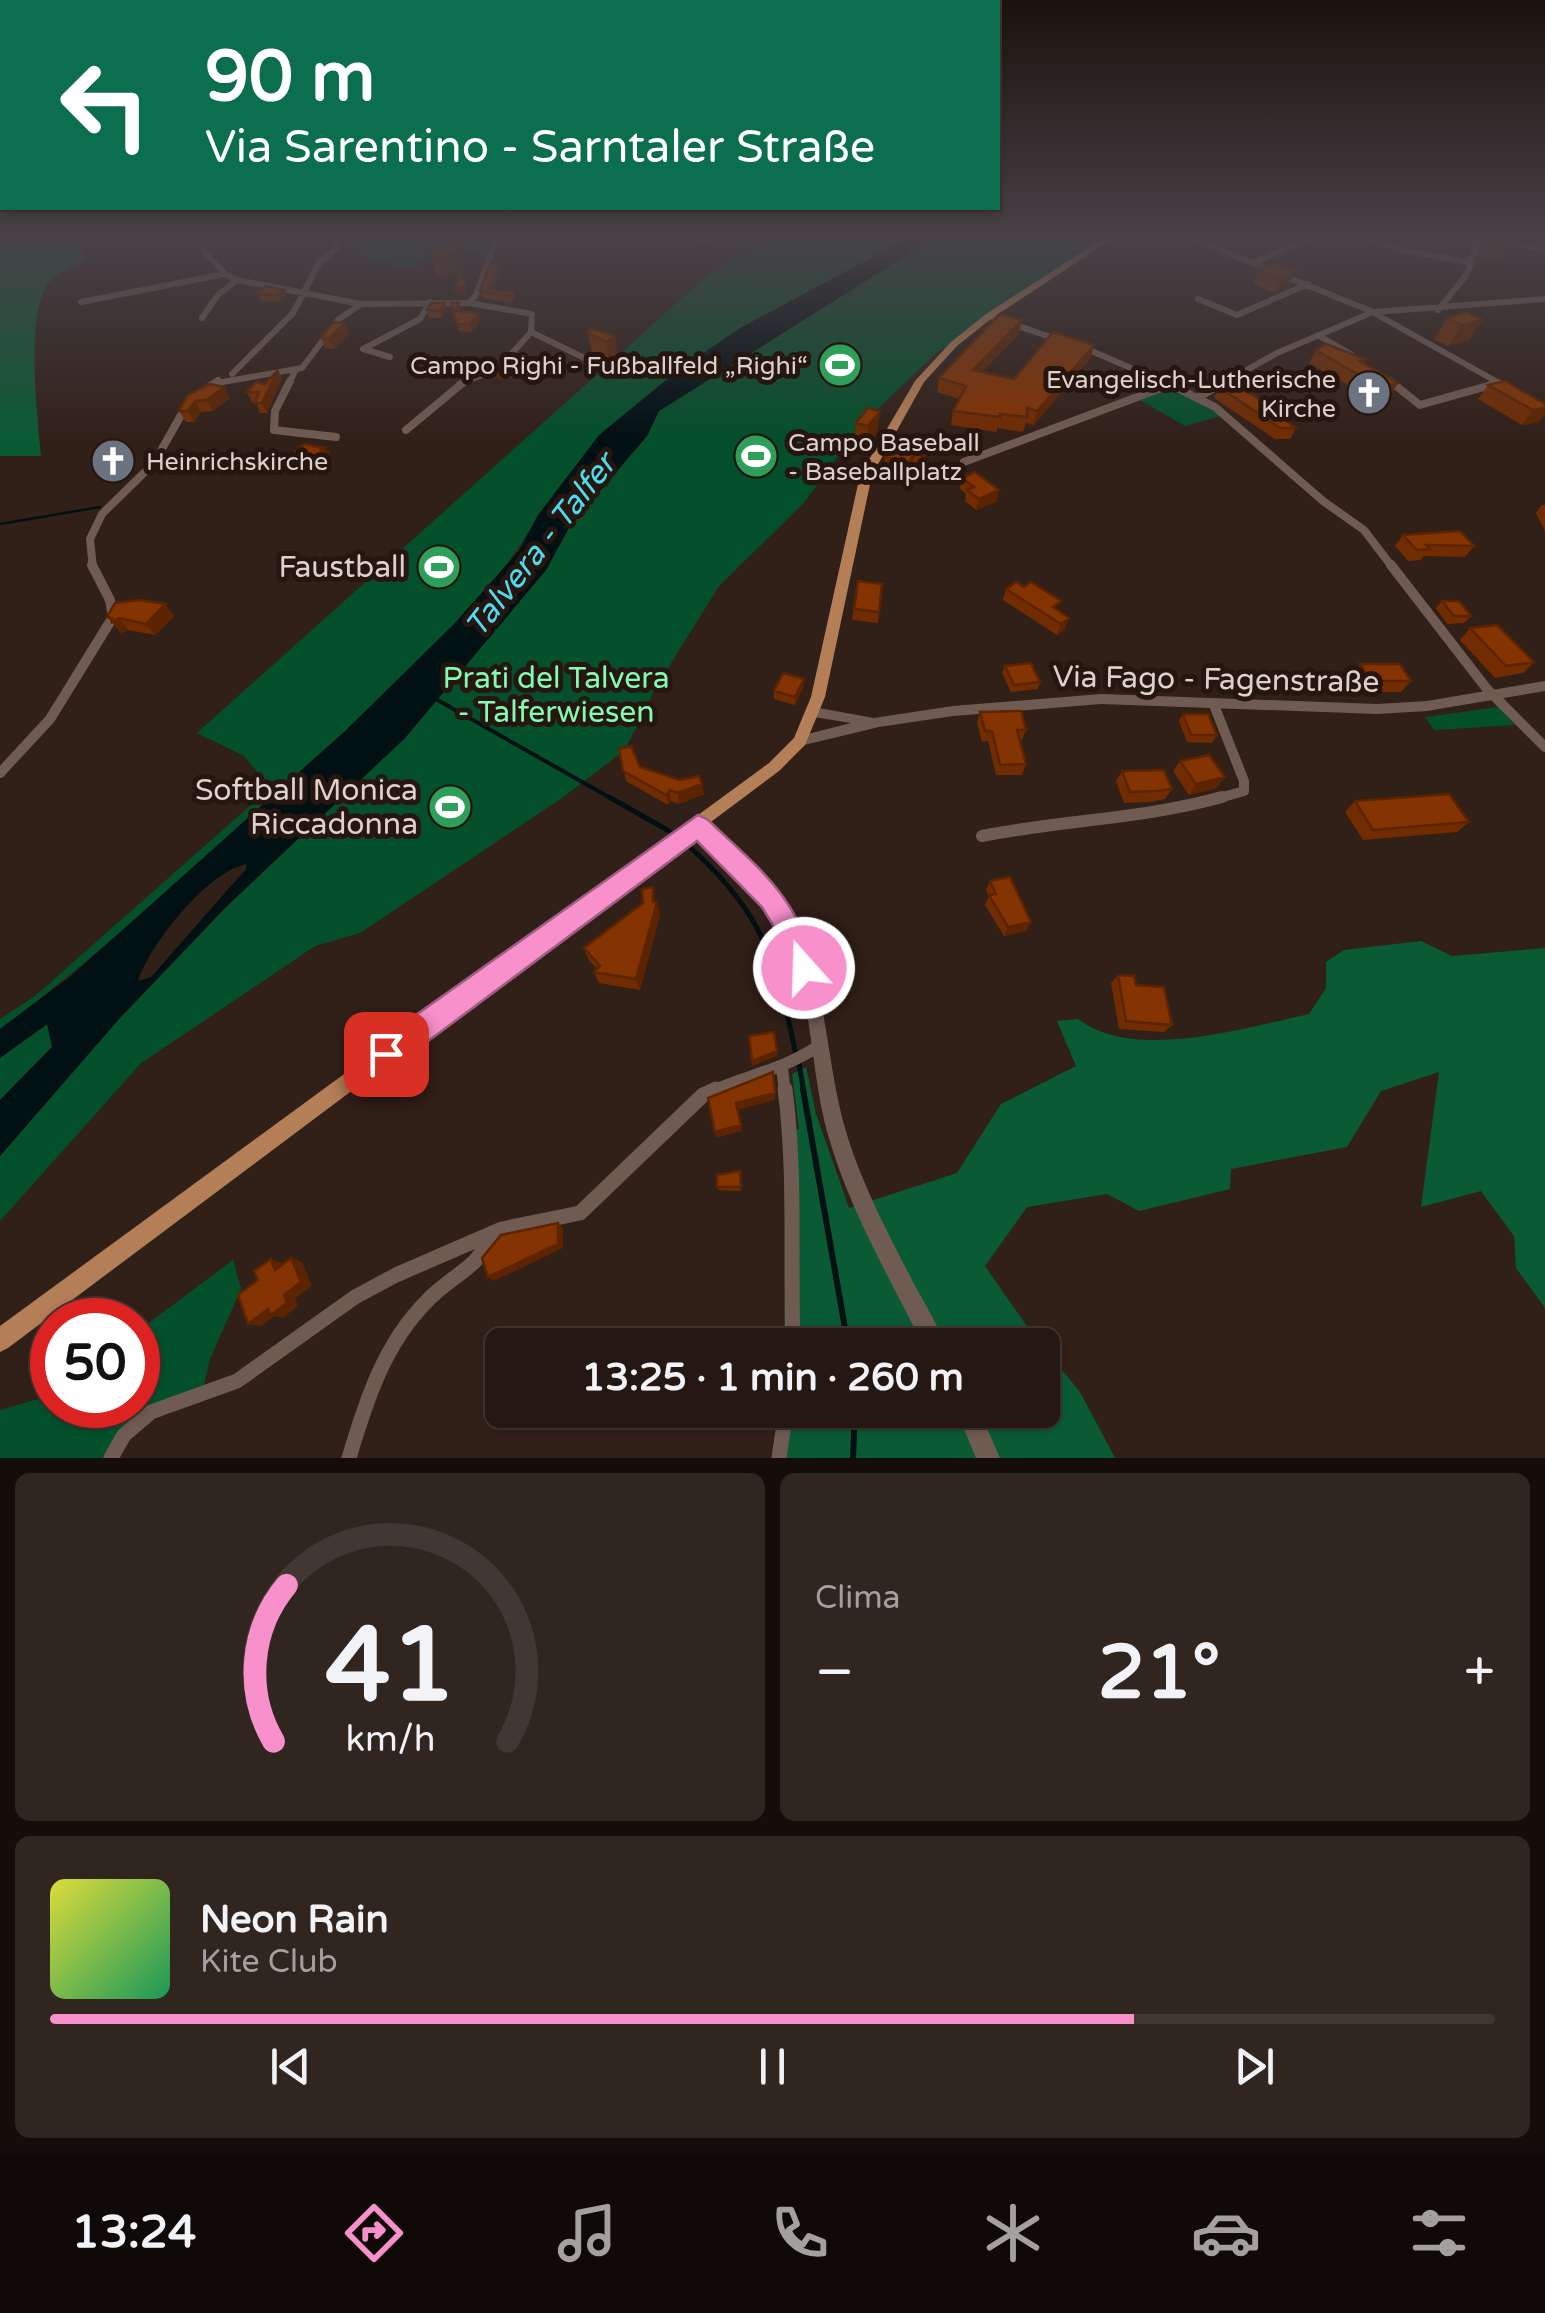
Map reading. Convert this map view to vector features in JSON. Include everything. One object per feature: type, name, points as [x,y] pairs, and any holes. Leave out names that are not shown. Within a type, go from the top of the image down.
[{"type":"main road","points":[[0,1340],[698,826],[774,767],[800,741],[813,712],[866,475],[920,381],[954,344],[1008,304]]},
{"type":"main road","points":[[975,1428],[988,1458]]},
{"type":"street","points":[[202,318],[213,304]]},
{"type":"street","points":[[245,370],[297,304]]},
{"type":"street","points":[[336,437],[274,430],[275,411],[295,371],[307,363],[338,320],[361,304]]},
{"type":"street","points":[[390,357],[363,350],[420,320],[429,304]]},
{"type":"street","points":[[406,430],[460,384],[498,369],[531,332],[532,314],[480,304]]},
{"type":"street","points":[[1210,304],[1237,315],[1262,304]]},
{"type":"street","points":[[1355,304],[1516,392]]},
{"type":"street","points":[[1437,310],[1441,304]]},
{"type":"street","points":[[1198,398],[1318,335],[1373,312],[1496,304]]},
{"type":"street","points":[[989,316],[1112,358],[1172,384],[1232,420],[1323,501],[1364,530],[1492,694],[1545,747]]},
{"type":"street","points":[[531,332],[603,367]]},
{"type":"street","points":[[1318,335],[1354,356]]},
{"type":"street","points":[[0,773],[50,719],[113,617],[113,603],[89,555],[92,532],[122,492],[152,466],[193,396],[245,370],[295,371]]},
{"type":"street","points":[[1383,376],[1420,405],[1499,383]]},
{"type":"street","points":[[964,462],[1172,384]]},
{"type":"street","name":"Via Fago - Fagenstraße","points":[[800,741],[879,722],[953,711],[1101,699],[1376,709],[1427,706],[1545,686]]},
{"type":"street","points":[[982,836],[1044,824],[1166,813],[1244,791],[1244,781],[1214,705]]},
{"type":"street","name":"Via Fago - Fagenstraße","points":[[813,712],[842,720],[879,722]]},
{"type":"street","points":[[698,826],[756,880],[783,914],[804,968],[812,1050],[832,1116],[868,1216],[927,1328]]},
{"type":"street","points":[[111,1458],[124,1436],[151,1412],[237,1381],[355,1297],[502,1229],[580,1213],[703,1095],[743,1077],[785,1067],[812,1050]]},
{"type":"street","points":[[785,1067],[792,1137],[788,1214],[792,1328]]},
{"type":"street","points":[[348,1458],[372,1379],[406,1319],[478,1259],[482,1247],[502,1229]]},
{"type":"street","points":[[779,1458],[783,1428]]},
{"type":"green space","points":[[0,304],[40,304],[34,363],[41,456],[0,456]]},
{"type":"green space","name":"Prati del Talvera - Talferwiesen","points":[[676,304],[785,304],[740,328],[538,515],[486,590],[380,700],[139,916],[0,1029],[0,1019],[35,996],[270,788],[244,756],[197,733]]},
{"type":"green space","name":"Prati del Talvera - Talferwiesen","points":[[829,304],[1007,304],[935,354],[859,427],[803,504],[719,586],[655,689],[625,750],[562,798],[360,933],[315,946],[140,1064],[0,1221],[0,1156],[119,1019],[227,906],[405,738],[546,570],[570,526],[647,436],[659,411]]},
{"type":"green space","points":[[1174,387],[1221,416],[1185,426],[1140,400]]},
{"type":"green space","points":[[1499,707],[1515,725],[1434,730],[1425,717]]},
{"type":"green space","points":[[1421,941],[1452,956],[1545,948],[1545,1308],[1516,1268],[1514,1236],[1481,1191],[1421,1207],[1439,1072],[1381,1091],[1347,1147],[1231,1169],[1230,1189],[1139,1211],[1107,1194],[1027,1207],[985,1266],[1028,1328],[784,1328],[788,1133],[799,1129],[792,1074],[806,1067],[816,1114],[849,1208],[957,1173],[1001,1104],[1076,1066],[1057,1021],[1078,1019],[1101,1032],[1159,1040],[1223,1033],[1309,1014],[1326,988],[1326,962],[1344,950]]},
{"type":"green space","points":[[48,1024],[52,1047],[0,1100],[0,1058]]},
{"type":"green space","points":[[233,1260],[241,1289],[210,1359],[202,1394],[160,1409],[160,1315]]},
{"type":"green space","points":[[1060,1368],[1080,1392],[1115,1458],[772,1458],[776,1428],[1060,1428]]},
{"type":"green space","points":[[30,1401],[30,1428],[137,1428],[111,1458],[0,1458],[0,1410]]},
{"type":"water","name":"Talvera - Talfer","points":[[785,304],[829,304],[659,411],[647,436],[570,526],[546,570],[405,738],[227,906],[119,1019],[0,1156],[0,1100],[52,1047],[47,1024],[0,1058],[0,1029],[71,976],[344,732],[454,624],[519,551],[538,515],[599,435],[677,371],[740,328]],"holes":[[[246,864],[246,869],[151,977],[138,981],[154,948],[182,912],[214,881]]]},
{"type":"building","points":[[430,304],[444,304],[440,311],[427,310]]},
{"type":"building","points":[[451,304],[459,304],[456,311],[478,313],[470,324],[457,324]]},
{"type":"building","points":[[1467,312],[1482,320],[1462,325],[1447,318]]},
{"type":"building","points":[[1000,314],[1022,320],[973,370],[1014,379],[1053,332],[1094,345],[1037,411],[1027,408],[1027,417],[953,411],[966,386],[939,378]]},
{"type":"building","points":[[333,322],[345,323],[329,339],[321,338]]},
{"type":"building","points":[[592,329],[615,336],[606,342],[588,332]]},
{"type":"building","points":[[1326,344],[1365,359],[1360,361],[1398,383],[1374,389],[1356,378],[1362,377],[1316,350]]},
{"type":"building","points":[[509,358],[523,359],[516,369],[496,372]]},
{"type":"building","points":[[278,370],[262,403],[255,403],[259,392],[247,392],[256,382],[265,384]]},
{"type":"building","points":[[1227,381],[1256,397],[1296,428],[1280,428],[1219,387]]},
{"type":"building","points":[[1505,381],[1545,404],[1545,408],[1533,410],[1488,385]]},
{"type":"building","points":[[210,384],[224,387],[207,400],[195,401],[188,411],[179,411],[188,395]]},
{"type":"building","points":[[868,408],[880,411],[868,426],[856,423]]},
{"type":"building","points":[[898,435],[928,442],[921,455],[914,453],[909,463],[885,457]]},
{"type":"building","points":[[304,444],[328,452],[316,463],[288,458]]},
{"type":"building","points":[[975,472],[999,490],[979,499],[967,490],[974,487],[962,478]]},
{"type":"building","points":[[1460,531],[1474,546],[1426,545],[1430,549],[1417,550],[1403,535]]},
{"type":"building","points":[[858,581],[882,584],[879,612],[854,609]]},
{"type":"building","points":[[1016,582],[1024,587],[1031,582],[1061,601],[1053,607],[1069,618],[1061,624],[1006,589]]},
{"type":"building","points":[[140,600],[165,604],[146,624],[119,618],[112,622],[107,617],[115,603]]},
{"type":"building","points":[[1442,601],[1459,601],[1471,616],[1454,616]]},
{"type":"building","points":[[1497,625],[1534,662],[1506,666],[1470,628]]},
{"type":"building","points":[[1031,663],[1040,682],[1014,685],[1005,666]]},
{"type":"building","points":[[1360,664],[1400,664],[1411,681],[1370,681]]},
{"type":"building","points":[[783,673],[804,679],[795,697],[774,691]]},
{"type":"building","points":[[1021,711],[1026,730],[1017,730],[1026,764],[1000,765],[992,731],[985,731],[980,712]]},
{"type":"building","points":[[1183,714],[1208,714],[1217,735],[1191,735]]},
{"type":"building","points":[[631,746],[640,767],[680,780],[699,776],[702,784],[678,793],[670,790],[666,795],[623,771],[619,749]]},
{"type":"building","points":[[1209,755],[1225,777],[1196,784],[1180,761]]},
{"type":"building","points":[[1164,770],[1172,789],[1130,792],[1122,771]]},
{"type":"building","points":[[1449,794],[1469,822],[1373,830],[1355,801]]},
{"type":"building","points":[[1010,877],[1031,922],[1008,927],[989,895],[996,894],[990,881]]},
{"type":"building","points":[[653,887],[653,902],[657,902],[636,979],[594,972],[600,966],[584,948],[643,903],[642,889]]},
{"type":"building","points":[[1118,975],[1134,976],[1136,985],[1164,987],[1172,1025],[1126,1021]]},
{"type":"building","points":[[774,1032],[777,1051],[752,1061],[749,1036]]},
{"type":"building","points":[[773,1072],[775,1093],[736,1103],[741,1125],[715,1132],[708,1098]]},
{"type":"building","points":[[740,1171],[741,1187],[717,1187],[717,1175]]},
{"type":"building","points":[[558,1223],[558,1244],[488,1277],[482,1258],[501,1235]]},
{"type":"building","points":[[291,1258],[301,1282],[284,1295],[287,1303],[271,1315],[268,1309],[248,1324],[238,1295],[258,1280],[254,1271],[271,1259],[275,1270]]},
{"type":"waterway","points":[[0,524],[100,507]]},
{"type":"waterway","points":[[434,698],[614,800]]},
{"type":"waterway","points":[[609,797],[669,831]]},
{"type":"waterway","points":[[691,848],[736,896],[764,941],[782,992],[796,1055]]},
{"type":"waterway","points":[[799,1064],[804,1092]]},
{"type":"waterway","points":[[803,1089],[845,1328]]},
{"type":"waterway","points":[[853,1458],[854,1428]]},
{"type":"place","name":"Campo Righi - Fußballfeld „Righi“","points":[[840,365]]},
{"type":"place","name":"Evangelisch-Lutherische Kirche","points":[[1369,393]]},
{"type":"place","name":"Campo Baseball - Baseballplatz","points":[[756,456]]},
{"type":"place","name":"Heinrichskirche","points":[[113,461]]},
{"type":"place","name":"Faustball","points":[[439,567]]},
{"type":"place","name":"Softball Monica Riccadonna","points":[[450,807]]},
{"type":"route","points":[[386,1054],[698,826],[772,898],[791,930],[804,968]]}]
